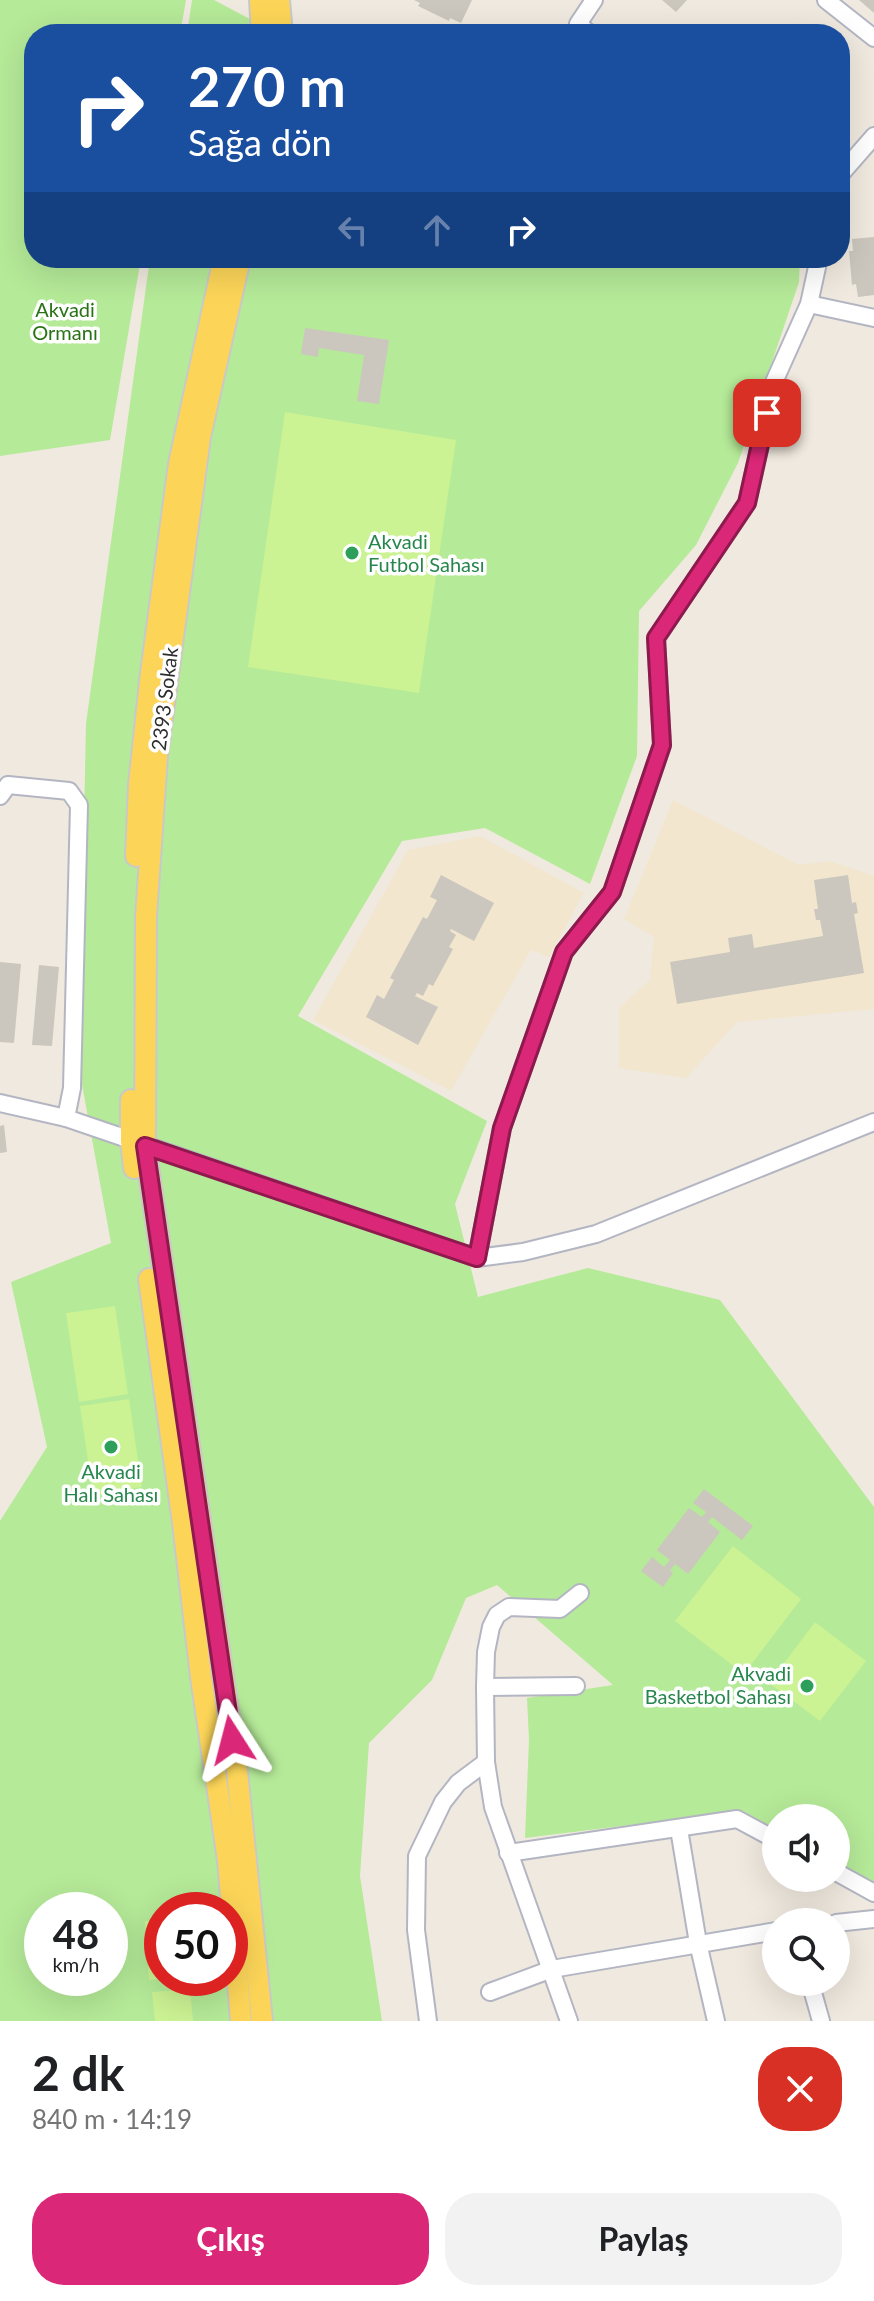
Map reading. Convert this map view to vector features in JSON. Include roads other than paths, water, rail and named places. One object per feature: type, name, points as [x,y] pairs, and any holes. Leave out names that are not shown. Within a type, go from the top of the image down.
[{"type":"main road","points":[[260,0],[261,24]]},
{"type":"main road","points":[[279,0],[281,24]]},
{"type":"main road","name":"2393 Sokak","points":[[138,1144],[135,861],[139,784],[179,464],[222,268]]},
{"type":"main road","name":"2393 Sokak","points":[[138,1144],[146,917],[157,756],[200,437],[238,268]]},
{"type":"main road","points":[[138,1144],[201,1677],[228,1860],[241,2021]]},
{"type":"main road","points":[[138,1144],[237,1771],[262,2021]]},
{"type":"street","points":[[578,24],[594,0]]},
{"type":"street","points":[[826,0],[874,38]]},
{"type":"street","points":[[850,164],[874,136]]},
{"type":"street","points":[[477,1258],[502,1128],[564,952],[612,892],[662,745],[656,638],[747,503],[774,382],[809,304],[817,268]]},
{"type":"street","points":[[809,304],[874,318]]},
{"type":"street","points":[[0,796],[8,785],[69,791],[79,805],[72,1088],[66,1118]]},
{"type":"street","points":[[0,1103],[66,1118],[477,1258],[523,1252],[596,1234],[874,1122]]},
{"type":"street","points":[[569,2021],[493,1807],[486,1762],[485,1687],[486,1652],[497,1615],[509,1607],[560,1609],[580,1593]]},
{"type":"street","points":[[485,1687],[576,1686]]},
{"type":"street","points":[[428,2021],[416,1930],[417,1856],[443,1802],[458,1783],[486,1762]]},
{"type":"street","points":[[508,1853],[737,1819],[762,1832]]},
{"type":"street","points":[[679,1829],[698,1943],[716,2021]]},
{"type":"street","points":[[850,1880],[874,1893]]},
{"type":"street","points":[[850,1922],[874,1919]]},
{"type":"street","points":[[490,1992],[552,1969],[762,1933]]},
{"type":"street","points":[[814,1996],[821,2021]]},
{"type":"place","name":"Akvadi Futbol Sahası","points":[[352,553]]},
{"type":"place","name":"Akvadi Halı Sahası","points":[[111,1447]]},
{"type":"place","name":"Akvadi Basketbol Sahası","points":[[807,1686]]},
{"type":"park label","name":"Akvadi Ormanı","points":[[65,322]]}]
